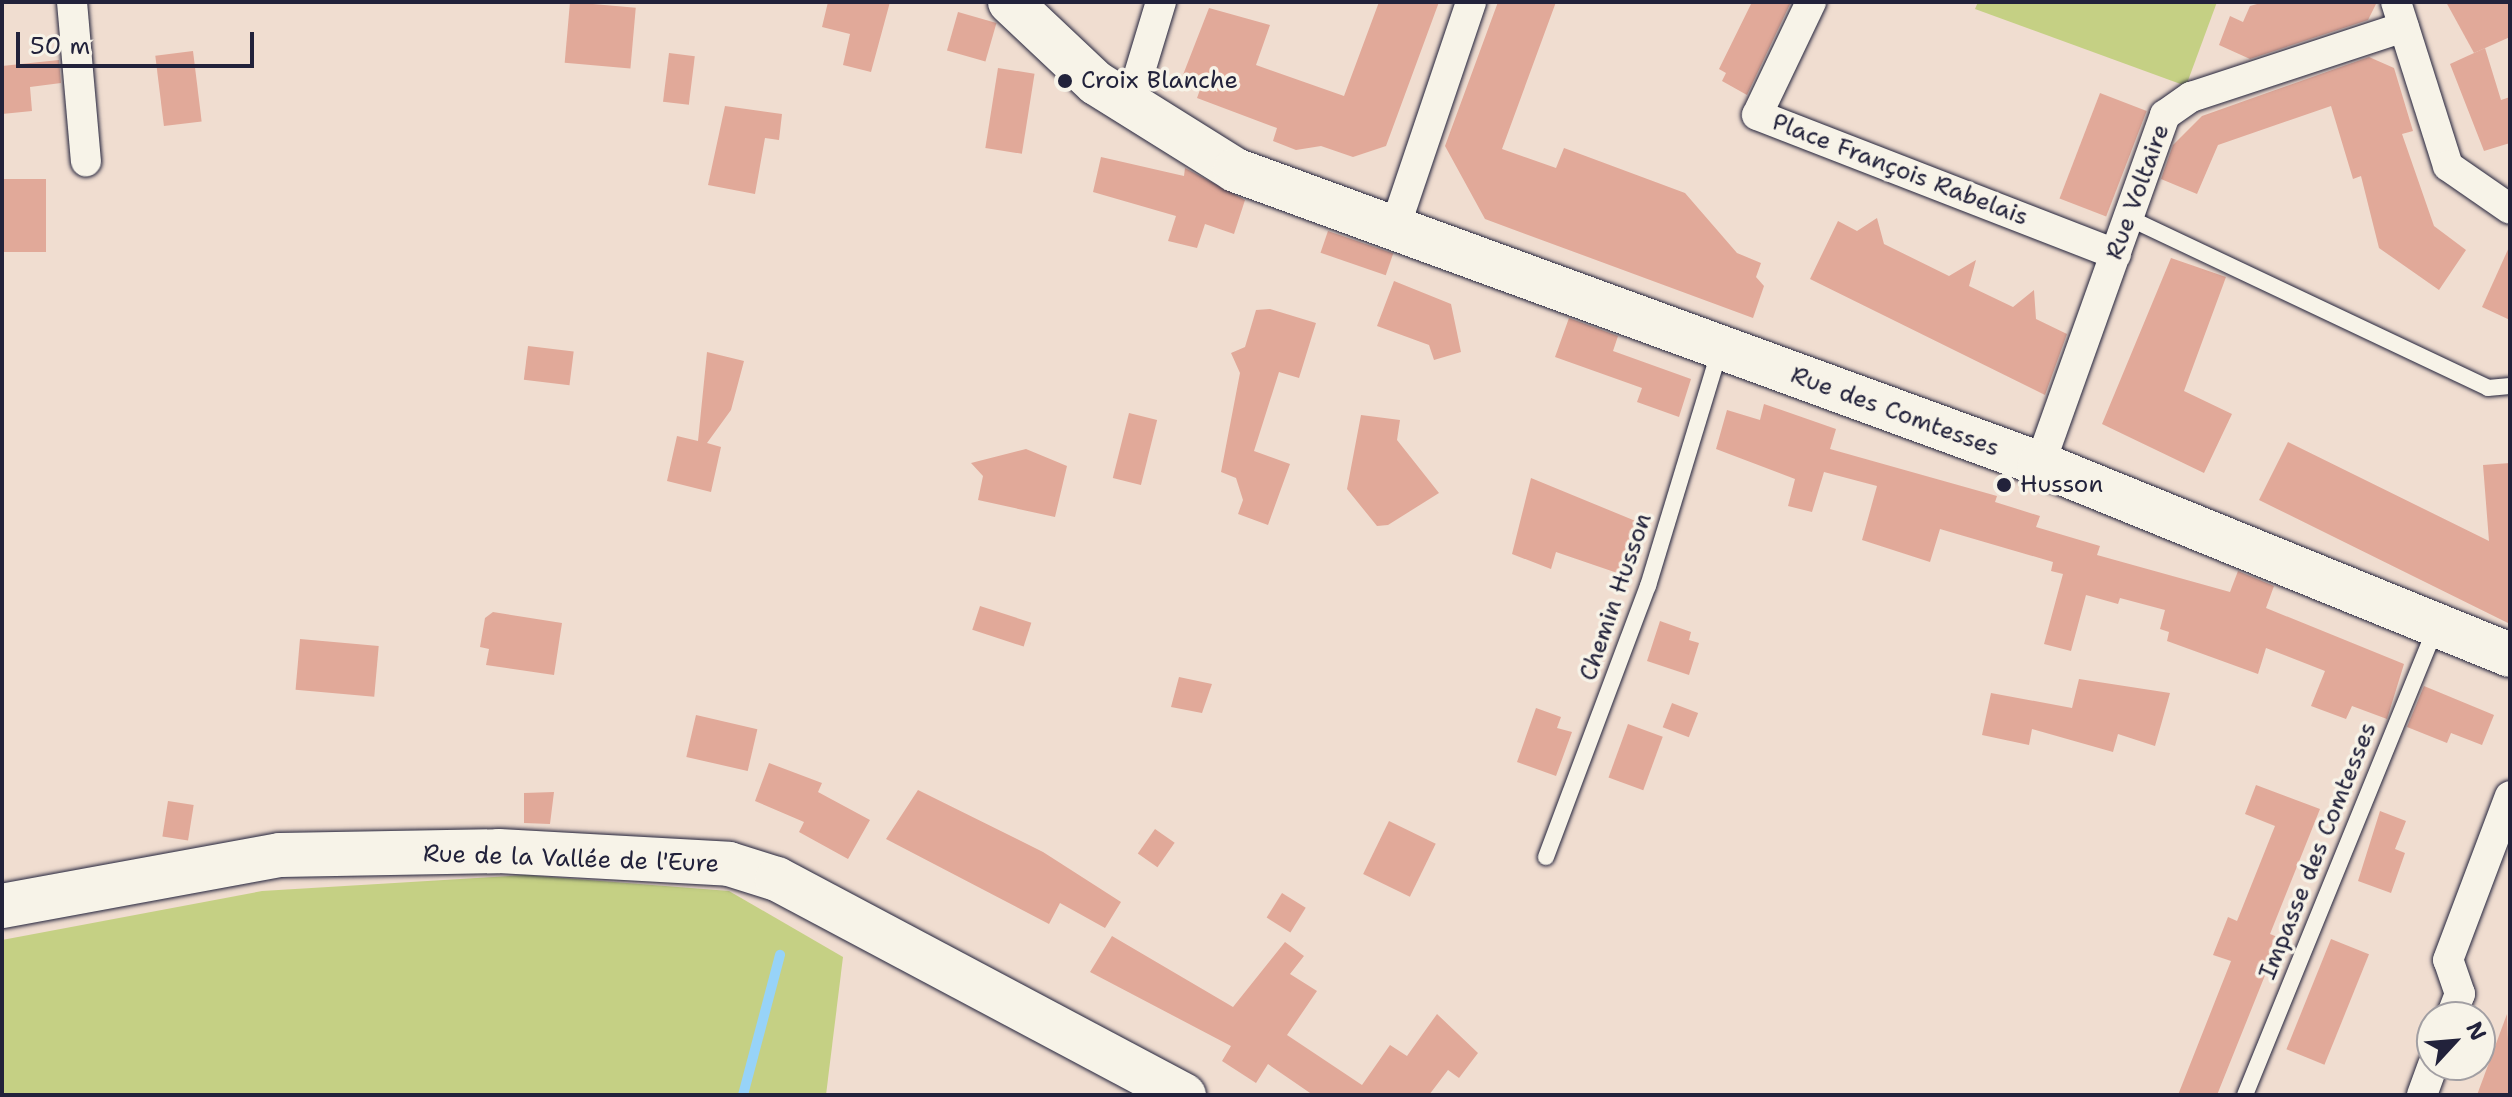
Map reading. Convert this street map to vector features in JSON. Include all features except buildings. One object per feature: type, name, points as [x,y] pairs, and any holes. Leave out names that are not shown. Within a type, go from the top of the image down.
[{"type":"street","points":[[72,2],[86,161]]},
{"type":"street","points":[[1130,104],[1161,2]]},
{"type":"street","points":[[1379,223],[1471,2]]},
{"type":"street","name":"Place François Rabelais","points":[[1811,2],[1757,115],[2116,254]]},
{"type":"street","name":"Rue des Comtesses","points":[[1012,3],[1096,83],[1235,170],[2040,464],[2510,655]]},
{"type":"street","points":[[2400,14],[2448,166],[2510,209]]},
{"type":"street","name":"Rue Voltaire","points":[[2040,464],[2165,115],[2191,97],[2400,14]]},
{"type":"street","points":[[2457,1001],[2460,994],[2448,960],[2510,796]]},
{"type":"street","name":"Rue de la Vallée de l'Eure","points":[[2,906],[280,855],[499,851],[729,864],[777,879],[1184,1095]]},
{"type":"lane","points":[[2129,218],[2488,388],[2510,386]]},
{"type":"lane","name":"Chemin Husson","points":[[1546,857],[1648,586],[1720,349]]},
{"type":"lane","name":"Impasse des Comtesses","points":[[2245,1095],[2436,625]]},
{"type":"green space","points":[[1978,2],[2217,2],[2186,86],[1975,9]]},
{"type":"green space","points":[[525,875],[729,891],[843,957],[826,1095],[2,1095],[2,940],[262,891]]},
{"type":"waterway","points":[[743,1095],[780,955]]},
{"type":"place","name":"Croix Blanche","points":[[1065,81]]},
{"type":"place","name":"Husson","points":[[2004,485]]}]
